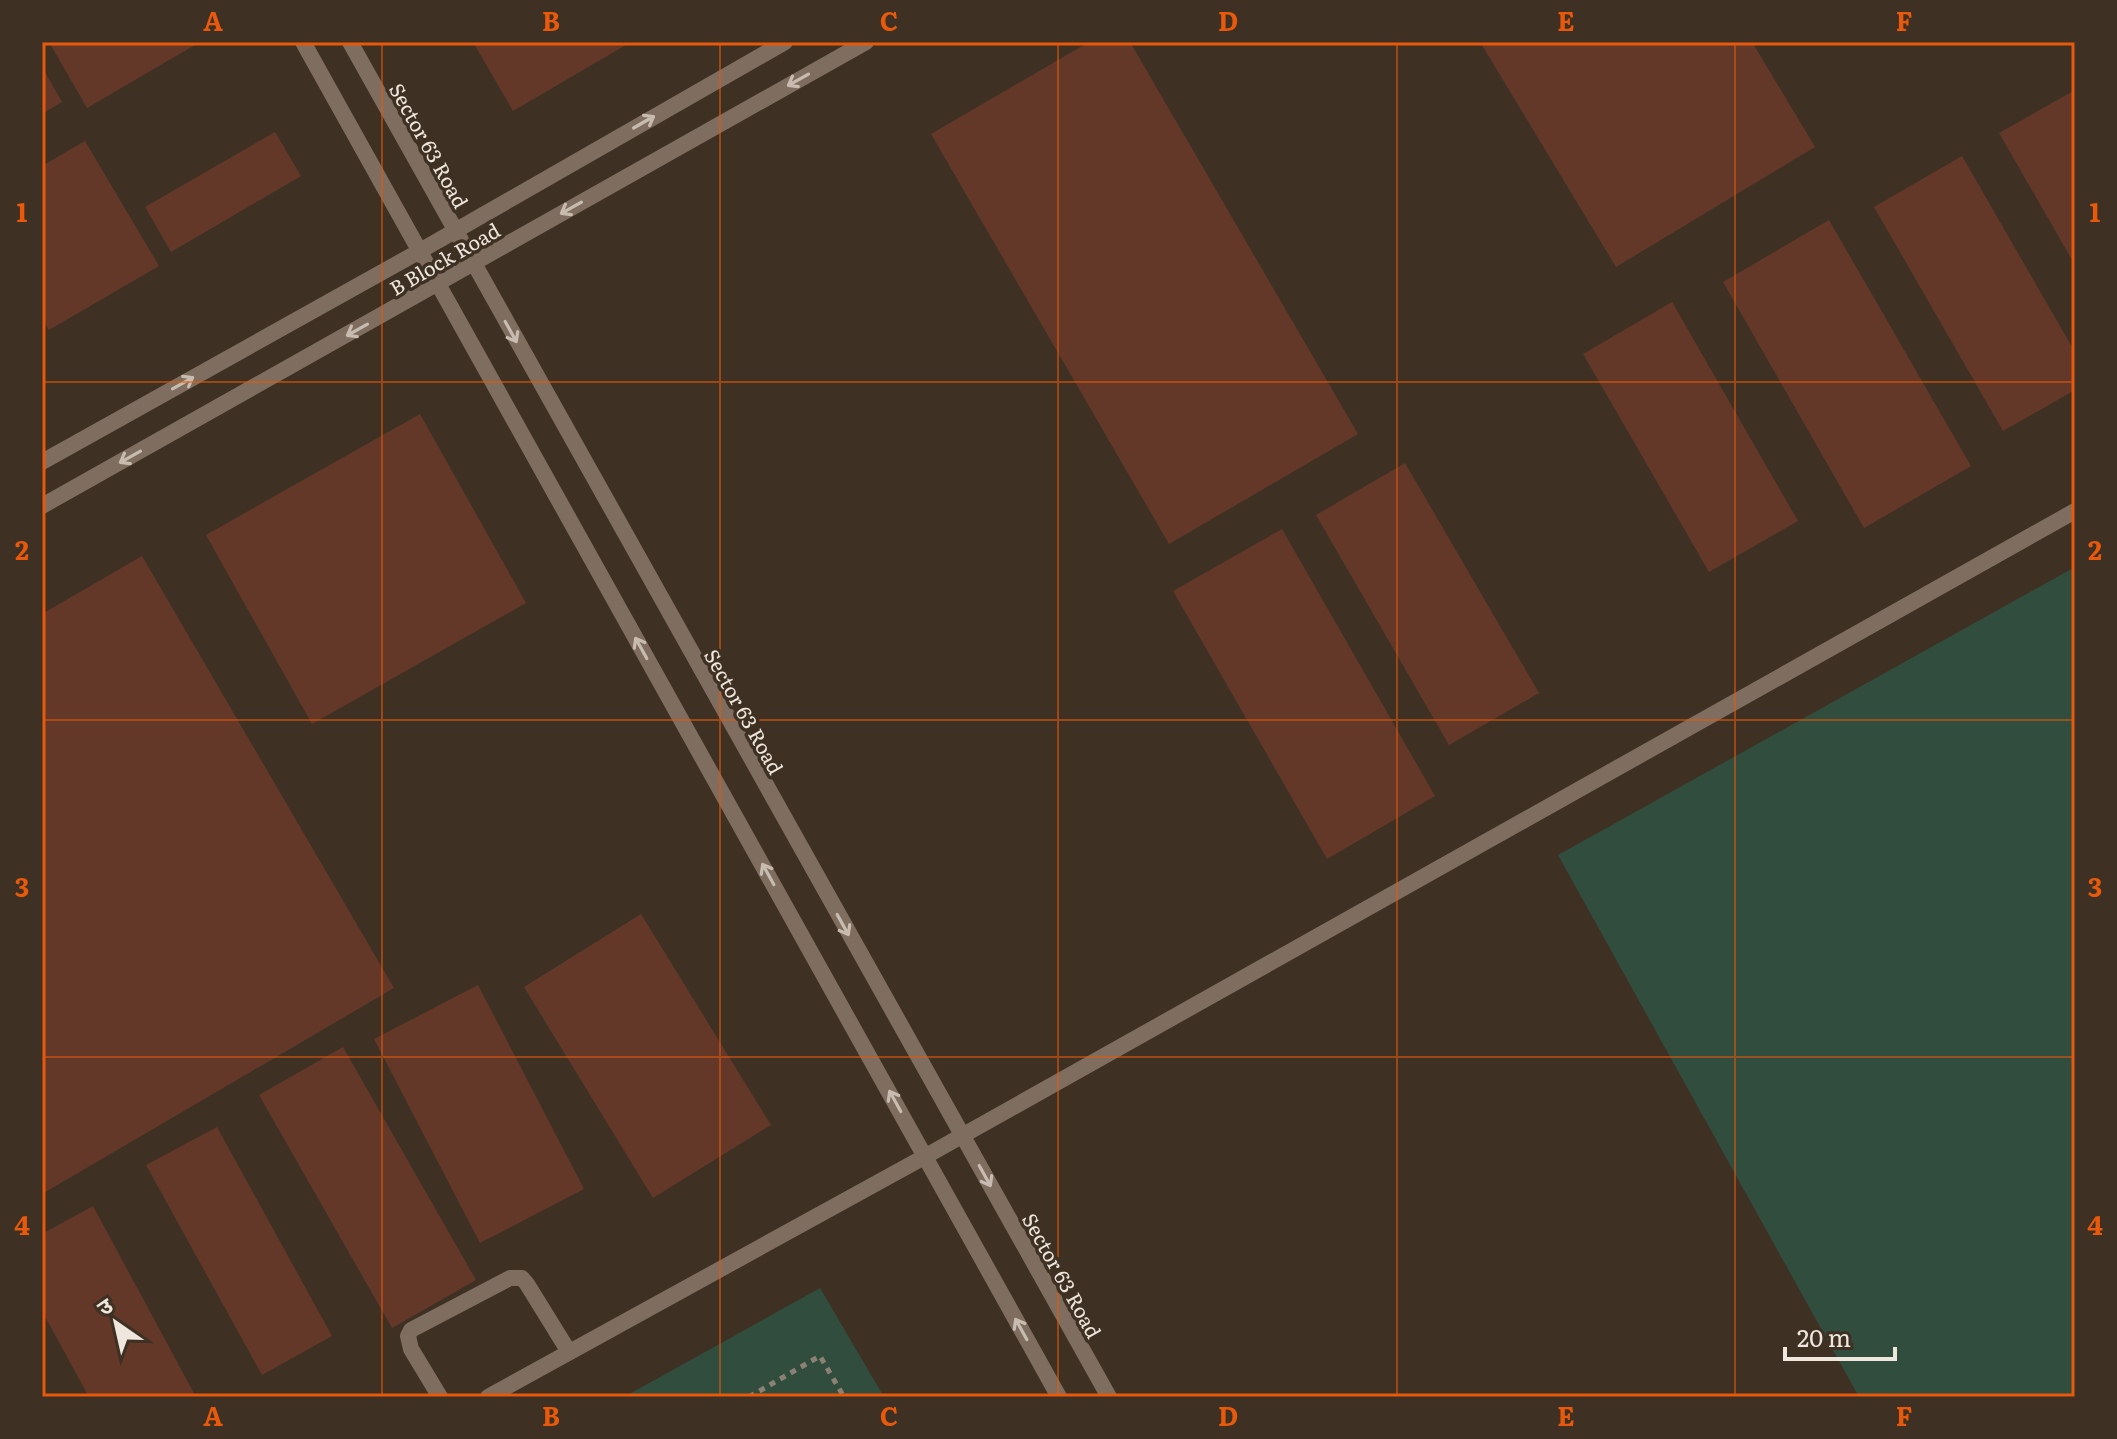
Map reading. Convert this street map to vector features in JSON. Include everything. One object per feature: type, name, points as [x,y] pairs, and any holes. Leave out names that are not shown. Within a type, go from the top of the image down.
[{"type":"street","points":[[303,42],[1059,1397]]},
{"type":"street","name":"Sector 63 Road","points":[[350,42],[1109,1397]]},
{"type":"street","name":"B Block Road","points":[[42,462],[785,42]]},
{"type":"street","name":"B Block Road","points":[[42,506],[866,42]]},
{"type":"street","points":[[488,1397],[926,1156],[2075,511]]},
{"type":"street","points":[[440,1397],[411,1349],[408,1336],[411,1330],[510,1278],[522,1278],[527,1284],[569,1352]]},
{"type":"path","points":[[749,1397],[820,1356],[844,1397]]},
{"type":"green space","points":[[2075,567],[2075,1397],[1859,1397],[1558,855]]},
{"type":"green space","points":[[820,1288],[884,1397],[624,1397]]},
{"type":"building","points":[[49,42],[200,42],[87,108]]},
{"type":"building","points":[[473,42],[631,42],[513,111]]},
{"type":"building","points":[[1089,42],[1130,42],[1358,434],[1169,544],[931,134]]},
{"type":"building","points":[[1480,42],[1752,42],[1815,147],[1616,267]]},
{"type":"building","points":[[42,67],[62,102],[42,114]]},
{"type":"building","points":[[2075,90],[2075,265],[1999,133]]},
{"type":"building","points":[[275,132],[301,176],[171,252],[145,207]]},
{"type":"building","points":[[85,141],[159,266],[49,330],[42,318],[42,166]]},
{"type":"building","points":[[1962,156],[2075,352],[2075,390],[2003,431],[1874,207]]},
{"type":"building","points":[[1829,220],[1971,466],[1864,528],[1723,282]]},
{"type":"building","points":[[1672,302],[1798,521],[1709,572],[1583,354]]},
{"type":"building","points":[[420,414],[526,603],[312,724],[206,535]]},
{"type":"building","points":[[1405,463],[1539,693],[1449,745],[1316,515]]},
{"type":"building","points":[[1282,529],[1435,796],[1327,859],[1173,591]]},
{"type":"building","points":[[142,556],[394,988],[42,1194],[42,614]]},
{"type":"building","points":[[641,914],[771,1125],[653,1198],[524,987]]},
{"type":"building","points":[[478,985],[584,1189],[480,1243],[374,1039]]},
{"type":"building","points":[[343,1047],[476,1280],[392,1328],[259,1095]]},
{"type":"building","points":[[217,1127],[332,1336],[262,1375],[146,1165]]},
{"type":"building","points":[[93,1206],[196,1397],[89,1397],[42,1311],[42,1234]]}]
